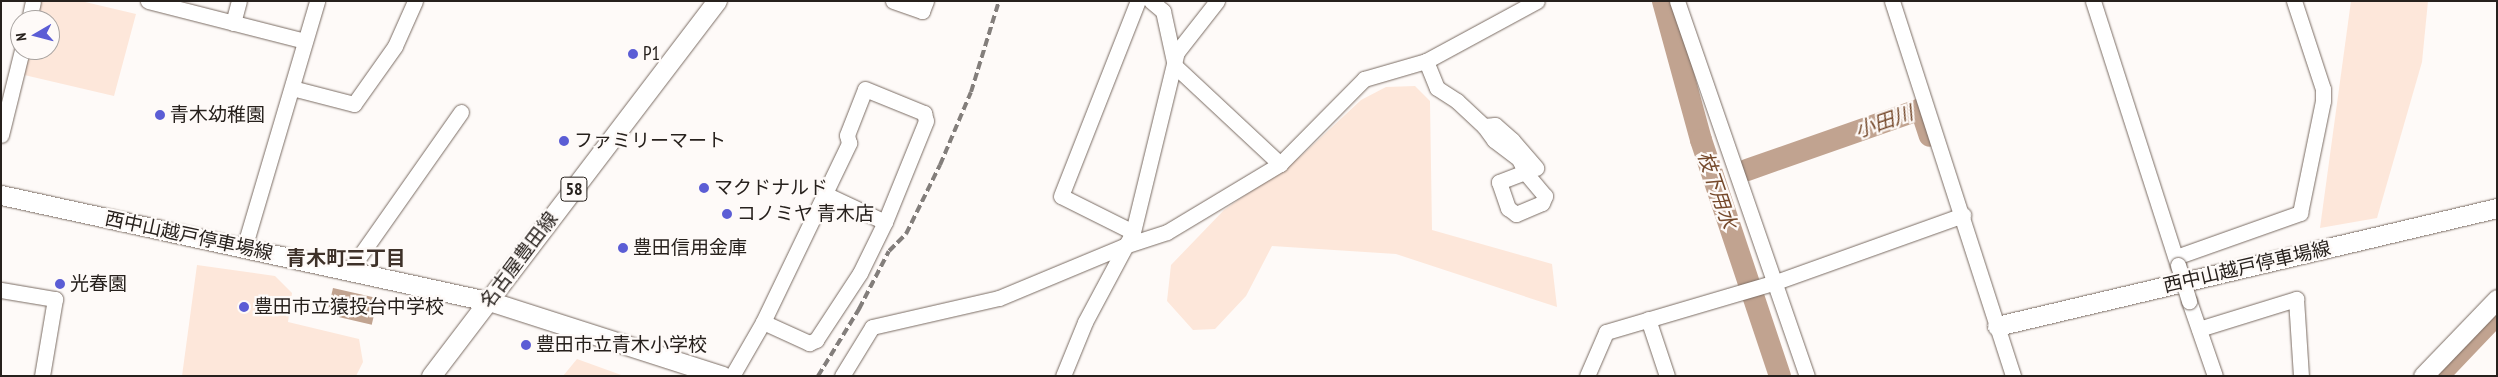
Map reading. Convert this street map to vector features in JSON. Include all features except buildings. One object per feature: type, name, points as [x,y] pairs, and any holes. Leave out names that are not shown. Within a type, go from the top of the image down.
[{"type":"main road","name":"名古屋豊田線","points":[[431,376],[717,1]]},
{"type":"main road","name":"西中山越戸停車場線","points":[[1,195],[489,300],[722,376]]},
{"type":"main road","name":"西中山越戸停車場線","points":[[1997,326],[2497,208]]},
{"type":"main road","points":[[2423,376],[2497,299]]},
{"type":"street","points":[[148,1],[305,41]]},
{"type":"street","points":[[233,23],[239,1]]},
{"type":"street","points":[[244,248],[317,1]]},
{"type":"street","points":[[292,88],[354,104],[395,46],[415,1]]},
{"type":"street","points":[[893,1],[922,11],[926,1]]},
{"type":"street","points":[[1132,232],[1061,196],[1138,1]]},
{"type":"street","points":[[1151,1],[1163,11],[1175,66],[1280,164]]},
{"type":"street","points":[[1062,376],[1085,322],[1132,232],[1177,52],[1217,1]]},
{"type":"street","points":[[842,376],[872,327],[999,298],[1124,246],[1166,232],[1280,164],[1364,79],[1426,61],[1537,1]]},
{"type":"street","points":[[1677,1],[1770,284],[1807,376]]},
{"type":"street","points":[[1892,1],[1964,215],[2013,376]]},
{"type":"street","points":[[2093,1],[2189,301],[2215,376]]},
{"type":"street","points":[[2177,261],[2300,213],[2323,88],[2294,1]]},
{"type":"street","points":[[1,136],[20,60]]},
{"type":"street","points":[[1426,61],[1436,88],[1484,126],[1494,140],[1530,170]]},
{"type":"street","points":[[732,376],[763,322],[825,194],[848,143],[847,135],[865,89],[924,113],[926,120],[885,222],[860,273],[816,340],[809,343],[763,322]]},
{"type":"street","points":[[350,270],[461,112]]},
{"type":"street","points":[[825,194],[885,222]]},
{"type":"street","points":[[1587,376],[1606,332],[1746,292],[1964,215]]},
{"type":"street","points":[[1,290],[55,299],[42,376]]},
{"type":"street","points":[[2199,329],[2296,299],[2301,376]]},
{"type":"street","points":[[1648,319],[1667,376]]},
{"type":"shaded area","points":[[37,1],[81,1],[136,14],[114,96],[20,74],[24,60],[60,60],[60,10],[35,10]]},
{"type":"shaded area","points":[[2351,1],[2428,1],[2422,62],[2377,218],[2320,228]]},
{"type":"shaded area","points":[[1415,86],[1430,101],[1432,230],[1552,264],[1557,307],[1396,254],[1272,246],[1246,296],[1215,329],[1193,330],[1167,301],[1171,265],[1224,210],[1301,156],[1361,100],[1386,87]]},
{"type":"shaded area","points":[[197,265],[275,276],[292,293],[288,322],[359,339],[363,362],[356,376],[182,376]]},
{"type":"shaded area","points":[[333,288],[378,298],[372,325],[327,314]]},
{"type":"shaded area","points":[[577,359],[624,376],[563,376]]},
{"type":"waterway","name":"枝下用水","points":[[1663,1],[1701,140],[1780,376]]},
{"type":"waterway","name":"小田川","points":[[1747,170],[1921,109],[1930,136]]},
{"type":"waterway","name":"小田川","points":[[2438,376],[2497,314]]},
{"type":"railway","points":[[818,376],[859,309],[889,251],[906,234],[940,165],[971,92],[999,1]]},
{"type":"place","name":"P1","points":[[633,54]]},
{"type":"place","name":"青木幼稚園","points":[[160,115]]},
{"type":"place","name":"ファミリーマート","points":[[564,141]]},
{"type":"place","name":"マクドナルド","points":[[704,188]]},
{"type":"place","name":"コノミヤ 青木店","points":[[727,214]]},
{"type":"place","name":"豊田信用金庫","points":[[623,248]]},
{"type":"place","name":"光春園","points":[[60,284]]},
{"type":"place","name":"豊田市立猿投台中学校","points":[[244,307]]},
{"type":"place","name":"豊田市立青木小学校","points":[[526,345]]},
{"type":"district","name":"青木町三丁目","points":[[346,258]]}]
